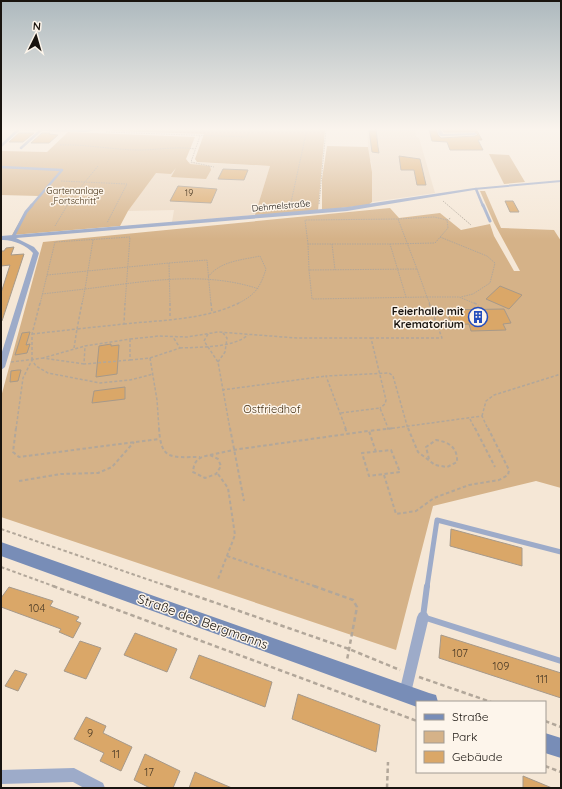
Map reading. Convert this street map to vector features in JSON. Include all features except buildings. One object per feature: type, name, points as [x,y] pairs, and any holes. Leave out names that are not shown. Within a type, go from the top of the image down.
[{"type":"main road","name":"Straße des Bergmanns","points":[[1,549],[426,701]]},
{"type":"main road","points":[[546,743],[561,748]]},
{"type":"street","name":"Dehmelstraße","points":[[1,238],[319,212],[476,189],[561,181]]},
{"type":"street","points":[[1,364],[36,254],[32,248],[12,240],[11,237]]},
{"type":"street","points":[[405,693],[423,617]]},
{"type":"street","points":[[1,777],[74,775],[98,788]]},
{"type":"lane","points":[[1,167],[62,170],[26,212],[11,237]]},
{"type":"lane","points":[[476,189],[490,221]]},
{"type":"lane","points":[[561,552],[437,520],[423,617],[561,661]]},
{"type":"path","points":[[53,234],[65,208],[98,166]]},
{"type":"path","points":[[209,166],[214,167]]},
{"type":"path","points":[[288,215],[299,166]]},
{"type":"path","points":[[319,212],[323,166]]},
{"type":"path","points":[[52,181],[127,184],[103,230]]},
{"type":"path","points":[[443,201],[471,224]]},
{"type":"path","points":[[440,237],[486,256],[495,263],[490,283],[473,294],[459,298],[312,299],[305,220],[437,217],[447,220],[451,218]]},
{"type":"path","points":[[1,364],[43,358],[74,348],[130,339],[159,336],[173,337],[218,332],[248,335],[262,334],[297,338],[442,338],[398,219]]},
{"type":"path","points":[[308,244],[435,243],[448,228],[447,220]]},
{"type":"path","points":[[124,324],[128,284],[130,237],[55,242],[32,334],[32,360],[23,378],[13,452],[19,457],[159,439]]},
{"type":"path","points":[[74,348],[93,240]]},
{"type":"path","points":[[332,244],[335,270]]},
{"type":"path","points":[[390,244],[406,298]]},
{"type":"path","points":[[32,334],[212,313],[234,306],[259,289],[266,269],[260,256],[222,266],[210,272],[208,277]]},
{"type":"path","points":[[47,275],[207,260],[212,313]]},
{"type":"path","points":[[169,263],[170,318]]},
{"type":"path","points":[[309,270],[417,269]]},
{"type":"path","points":[[42,294],[208,277],[230,280],[259,289]]},
{"type":"path","points":[[459,298],[479,305]]},
{"type":"path","points":[[218,362],[225,352],[225,343],[227,338],[223,333]]},
{"type":"path","points":[[208,334],[204,341],[213,357],[218,362],[233,450],[244,502]]},
{"type":"path","points":[[43,358],[84,364],[150,358],[180,348],[208,346],[216,347],[225,343],[237,342],[246,338],[248,335]]},
{"type":"path","points":[[173,337],[180,348]]},
{"type":"path","points":[[341,412],[380,408],[385,404],[386,400],[371,338]]},
{"type":"path","points":[[130,339],[130,360]]},
{"type":"path","points":[[84,364],[86,346]]},
{"type":"path","points":[[150,358],[157,400],[160,445],[166,452],[175,457],[200,458],[233,450],[347,433],[470,419],[482,416]]},
{"type":"path","points":[[32,360],[36,366],[48,373],[100,383],[130,380],[153,374]]},
{"type":"path","points":[[222,390],[326,376],[389,373],[393,376],[407,426],[418,452],[435,465],[447,467],[457,462],[459,455],[456,449],[449,443],[436,440],[426,447],[429,459]]},
{"type":"path","points":[[384,474],[396,514],[416,511],[434,498],[469,485],[499,480],[508,475],[508,466],[482,416],[486,401],[494,395],[561,374]]},
{"type":"path","points":[[326,376],[341,412],[347,433]]},
{"type":"path","points":[[380,408],[388,428]]},
{"type":"path","points":[[470,419],[495,467]]},
{"type":"path","points":[[369,431],[376,452]]},
{"type":"path","points":[[19,481],[44,476],[88,474],[105,471],[119,461],[134,442]]},
{"type":"path","points":[[392,450],[400,472],[384,474],[369,476],[362,453],[392,450]]},
{"type":"path","points":[[200,458],[194,464],[193,472],[200,478],[209,479],[218,474],[221,466],[218,459],[210,455]]},
{"type":"path","points":[[218,474],[228,488],[235,536],[218,578]]},
{"type":"path","points":[[1,529],[349,649],[410,674],[488,701]]},
{"type":"path","points":[[227,556],[352,600],[357,607],[344,671]]},
{"type":"path","points":[[1,567],[416,721]]},
{"type":"path","points":[[546,721],[561,727]]},
{"type":"path","points":[[387,788],[388,762]]},
{"type":"path","points":[[546,766],[561,772]]},
{"type":"shaded area","points":[[161,166],[270,166],[255,215],[172,222],[174,210],[128,211]]},
{"type":"shaded area","points":[[371,166],[427,166],[435,193],[372,202]]},
{"type":"green space","name":"Gartenanlage „Fortschritt“","points":[[1,166],[208,166],[210,166],[211,170],[206,179],[171,177],[176,168],[171,174],[156,173],[128,211],[120,226],[12,235],[25,212],[39,196],[1,195]]},
{"type":"green space","points":[[267,166],[322,166],[318,211],[255,215],[270,166]]},
{"type":"green space","points":[[324,166],[371,166],[372,202],[368,205],[322,210],[322,179]]},
{"type":"green space","points":[[495,166],[515,166],[525,182],[504,184]]},
{"type":"green space","name":"Ostfriedhof","points":[[480,191],[485,191],[501,228],[554,230],[561,241],[561,488],[536,481],[433,506],[396,650],[1,517],[1,397],[43,242],[390,208],[399,218],[440,213],[461,230],[490,224],[494,236],[514,271],[520,271],[494,223]]},
{"type":"place","name":"Feierhalle mit Krematorium","points":[[478,317]]}]
